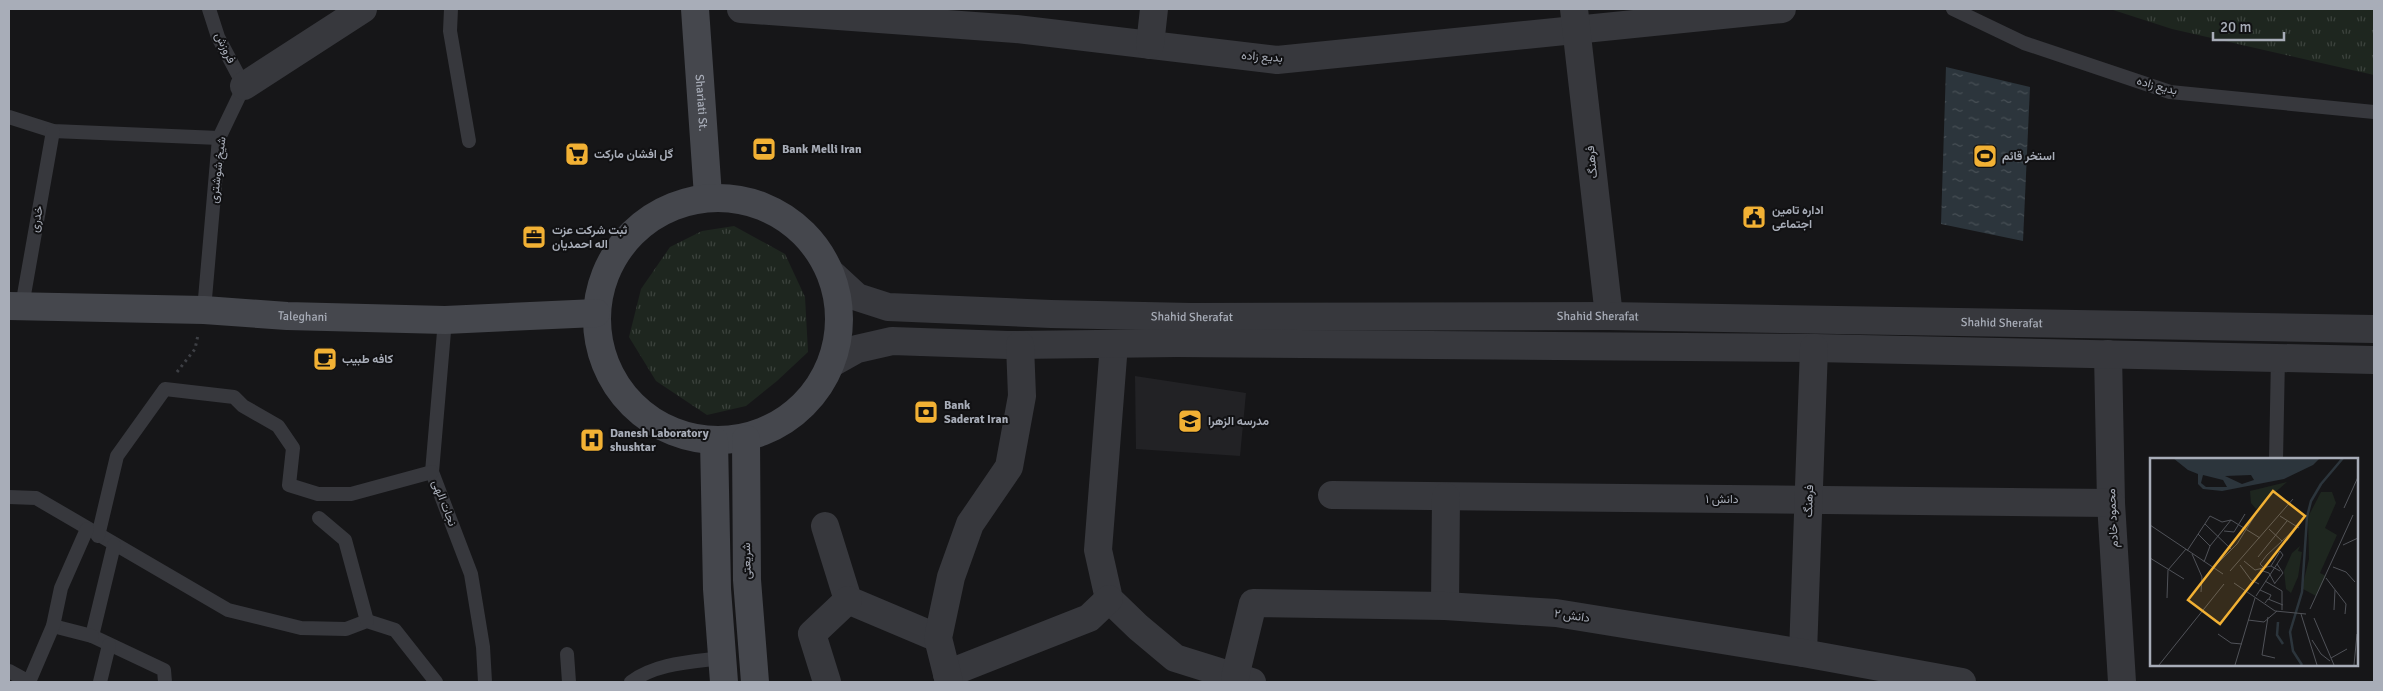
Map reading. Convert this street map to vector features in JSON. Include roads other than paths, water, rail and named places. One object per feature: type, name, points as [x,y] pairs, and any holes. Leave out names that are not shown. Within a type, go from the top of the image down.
[{"type":"main road","name":"Shariati St.","points":[[695,9],[708,196]]},
{"type":"main road","points":[[708,196],[746,200],[782,215],[811,240],[831,273],[840,318],[832,363],[809,401],[774,428],[746,439],[714,440],[689,438],[650,421],[620,392],[601,354],[596,313],[602,278],[618,247],[624,240],[643,222],[674,204],[708,196]]},
{"type":"main road","name":"Taleghani","points":[[16,306],[204,310],[287,316],[445,320],[596,313]]},
{"type":"main road","name":"شریعتی","points":[[746,439],[747,580],[755,682]]},
{"type":"main road","points":[[714,440],[717,589],[723,670]]},
{"type":"street","points":[[244,86],[363,9]]},
{"type":"street","name":"بدیع زاده","points":[[741,9],[1016,29],[1277,60],[1576,19],[1782,9]]},
{"type":"street","points":[[1150,45],[1154,9]]},
{"type":"street","name":"فرهنگ","points":[[1576,19],[1609,316]]},
{"type":"street","name":"Shahid Sherafat","points":[[831,273],[857,297],[888,307],[1191,317],[1609,316],[2374,329]]},
{"type":"street","points":[[2242,357],[2243,327]]},
{"type":"street","points":[[832,363],[857,349],[892,342],[1020,345],[1814,348],[2374,360]]},
{"type":"street","points":[[1114,344],[1098,550],[1109,599],[1176,670],[1244,679]]},
{"type":"street","points":[[1020,345],[1022,396],[1009,467],[970,524],[951,577],[938,638],[948,678],[1089,618],[1109,599]]},
{"type":"street","name":"فرهنگ","points":[[1803,653],[1814,348]]},
{"type":"street","name":"محمود خادم","points":[[2108,354],[2111,503],[2122,682]]},
{"type":"street","name":"دانش ۱","points":[[1332,495],[2111,503]]},
{"type":"street","points":[[1444,606],[1446,497]]},
{"type":"street","points":[[825,526],[848,600],[938,638]]},
{"type":"street","points":[[827,682],[812,634],[848,600]]},
{"type":"street","name":"دانش ۲","points":[[1244,679],[1253,603],[1444,606],[1556,613],[1803,653],[1954,682]]},
{"type":"lane","name":"فروزش","points":[[209,9],[218,37],[244,86]]},
{"type":"lane","points":[[451,9],[450,31],[469,141]]},
{"type":"lane","name":"بدیع زاده","points":[[1953,9],[2024,43],[2170,92],[2374,112]]},
{"type":"lane","name":"شیخ شوشتری","points":[[204,310],[219,138],[244,86]]},
{"type":"lane","points":[[9,117],[53,131],[219,138]]},
{"type":"lane","name":"خدری","points":[[16,306],[53,131]]},
{"type":"lane","name":"نجات الهی","points":[[445,320],[432,472],[471,574],[483,647],[485,682]]},
{"type":"lane","points":[[2276,458],[2278,357]]},
{"type":"lane","points":[[9,672],[29,682],[53,626],[61,588],[92,533],[118,456],[165,388],[234,397],[243,406],[278,426],[293,448],[289,485],[318,494],[351,494],[432,472]]},
{"type":"lane","points":[[9,497],[36,498],[92,533],[228,610],[301,628],[346,629],[367,621],[395,630],[436,682]]},
{"type":"lane","points":[[319,518],[345,540],[367,621]]},
{"type":"lane","points":[[92,636],[114,545]]},
{"type":"lane","points":[[53,626],[92,636],[164,670],[165,682]]},
{"type":"lane","points":[[100,682],[108,645]]},
{"type":"lane","points":[[567,654],[569,682]]},
{"type":"lane","points":[[631,682],[672,664],[723,670]]},
{"type":"water","name":"استخر قائم","points":[[1946,67],[2030,87],[2023,241],[1941,224]]},
{"type":"place","name":"Bank Melli Iran","points":[[764,149]]},
{"type":"place","name":"گل افشان مارکت","points":[[577,154]]},
{"type":"place","name":"استخر قائم","points":[[1985,156]]},
{"type":"place","name":"اداره تامین اجتماعی","points":[[1754,217]]},
{"type":"place","name":"ثبت شرکت عزت اله احمدیان","points":[[534,237]]},
{"type":"place","name":"کافه طبیب","points":[[325,359]]},
{"type":"place","name":"Bank Saderat Iran","points":[[926,412]]},
{"type":"place","name":"مدرسه الزهرا","points":[[1190,421]]},
{"type":"place","name":"Danesh Laboratory shushtar","points":[[592,440]]}]
